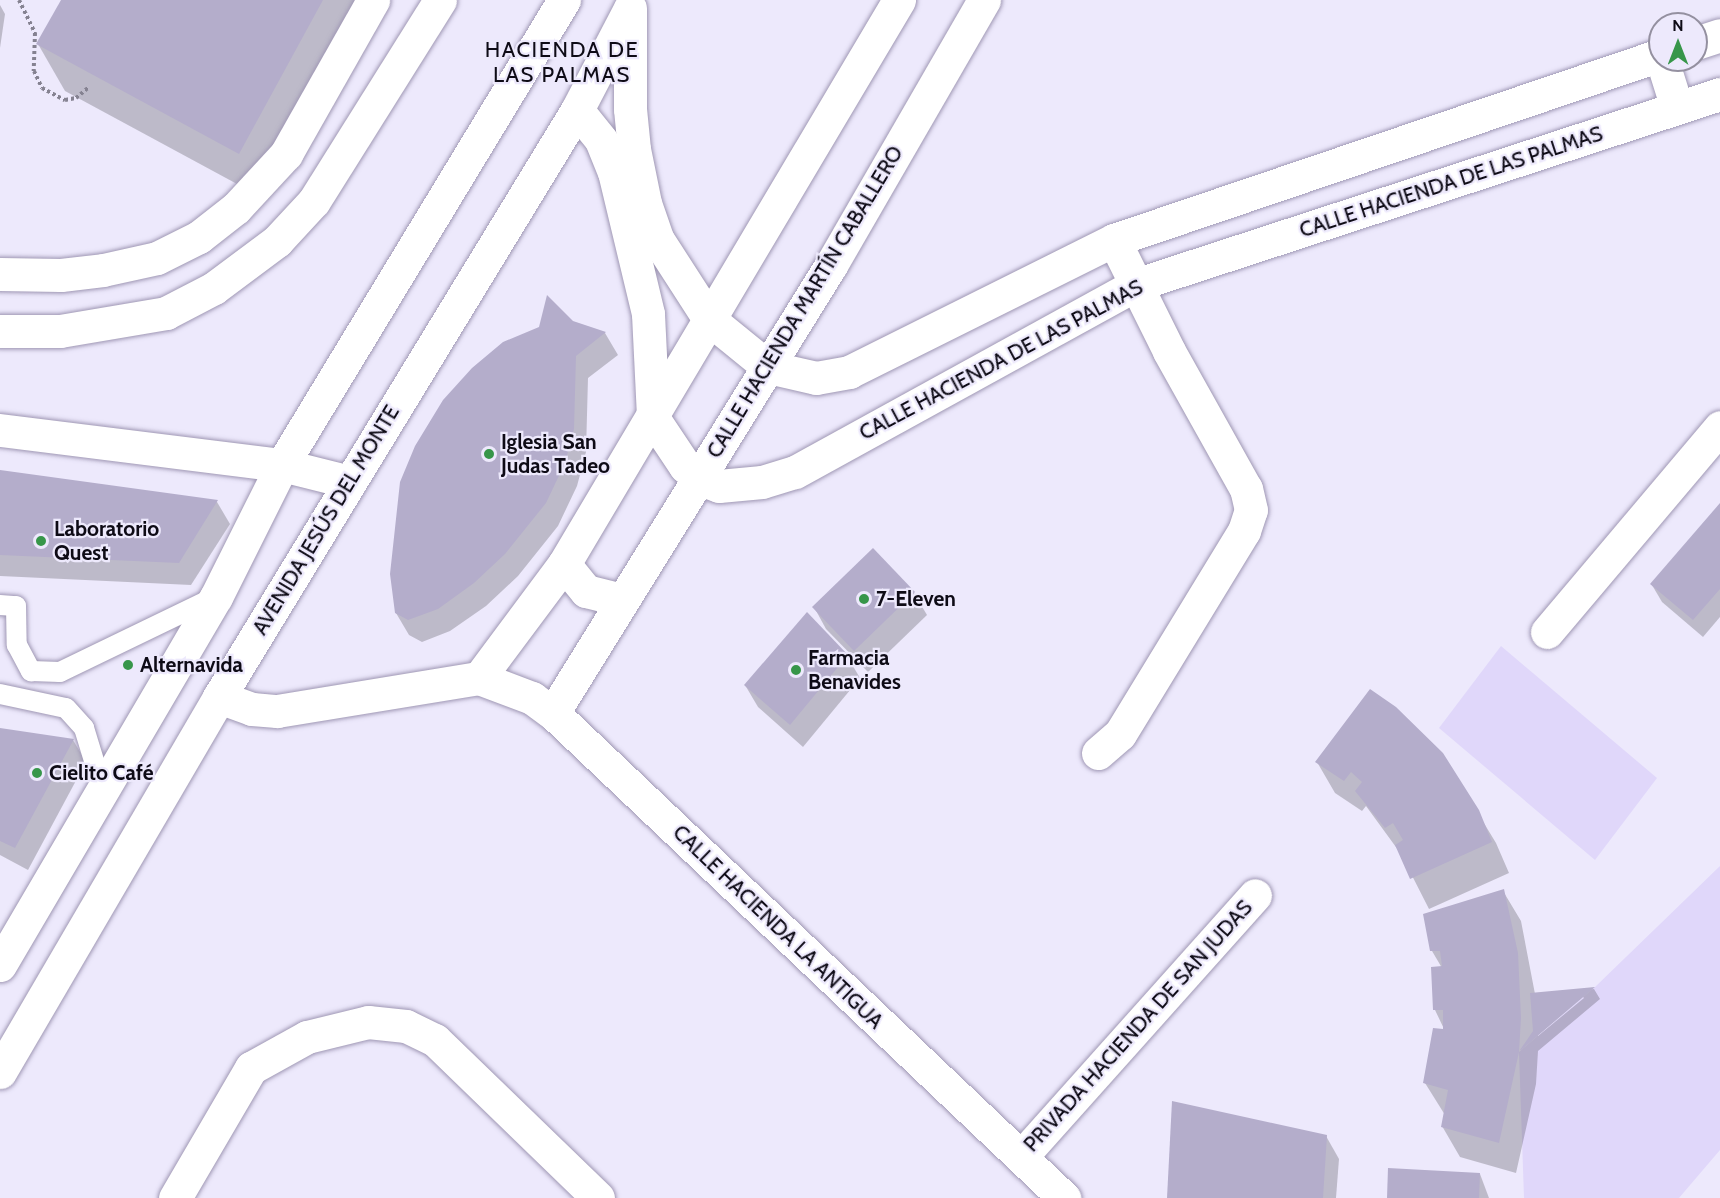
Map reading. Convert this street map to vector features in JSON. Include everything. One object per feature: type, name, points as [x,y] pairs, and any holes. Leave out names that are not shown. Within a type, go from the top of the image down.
[{"type":"street","points":[[0,274],[62,275],[104,270],[157,258],[199,237],[236,208],[286,154],[373,0]]},
{"type":"street","points":[[0,331],[60,331],[166,313],[214,288],[278,241],[314,201],[440,0]]},
{"type":"street","points":[[0,965],[216,597],[282,465],[564,0]]},
{"type":"street","points":[[219,697],[252,710],[277,711],[479,678],[564,564],[653,418],[899,0]]},
{"type":"street","name":"CALLE HACIENDA MARTÍN CABALLERO","points":[[553,713],[621,600],[768,367],[984,0]]},
{"type":"street","points":[[632,4],[630,109],[645,203],[658,240],[710,319],[768,367],[816,378],[849,372],[1114,240],[1648,59]]},
{"type":"street","name":"AVENIDA JESÚS DEL MONTE","points":[[0,1072],[219,697],[577,110],[632,4]]},
{"type":"street","points":[[1666,72],[1677,108]]},
{"type":"street","name":"CALLE HACIENDA DE LAS PALMAS","points":[[698,478],[718,486],[739,485],[795,472],[1135,285],[1720,94]]},
{"type":"street","points":[[577,110],[601,140],[614,172],[648,314],[653,418],[666,441],[698,478]]},
{"type":"street","points":[[1098,753],[1120,734],[1244,531],[1251,510],[1246,489],[1135,285],[1114,240]]},
{"type":"street","points":[[1547,632],[1720,427]]},
{"type":"street","points":[[0,430],[282,465],[350,482]]},
{"type":"street","points":[[564,564],[586,591],[621,600]]},
{"type":"street","name":"CALLE HACIENDA LA ANTIGUA","points":[[479,678],[505,685],[553,713],[1064,1198]]},
{"type":"street","name":"PRIVADA HACIENDA DE SAN JUDAS","points":[[1021,1157],[1255,895]]},
{"type":"street","points":[[175,1198],[251,1068],[307,1037],[368,1022],[406,1026],[435,1040],[583,1193]]},
{"type":"lane","points":[[0,605],[16,606],[17,645],[31,671],[60,672],[216,597]]},
{"type":"lane","points":[[0,694],[66,708],[84,728],[103,790]]},
{"type":"path","points":[[19,0],[35,33],[34,71],[42,88],[65,100],[76,98],[89,87]]},
{"type":"shaded area","points":[[1501,646],[1657,778],[1595,860],[1439,728]]},
{"type":"shaded area","points":[[1720,866],[1720,1150],[1679,1198],[1524,1198],[1519,1052],[1595,987]]},
{"type":"building","points":[[61,0],[323,0],[239,154],[36,44]]},
{"type":"building","name":"Iglesia San Judas Tadeo","points":[[547,295],[573,321],[606,332],[576,356],[574,429],[565,463],[546,503],[505,554],[474,583],[438,609],[408,620],[395,613],[390,574],[400,482],[415,446],[443,400],[472,368],[503,342],[539,327]]},
{"type":"building","points":[[0,470],[218,500],[179,563],[0,555]]},
{"type":"building","points":[[1720,503],[1720,589],[1693,620],[1650,584]]},
{"type":"building","name":"7-Eleven","points":[[873,548],[915,592],[854,651],[812,607]]},
{"type":"building","name":"Farmacia Benavides","points":[[807,612],[848,655],[790,725],[744,685]]},
{"type":"building","points":[[1370,689],[1396,707],[1443,753],[1479,810],[1492,842],[1410,879],[1395,845],[1403,840],[1393,823],[1385,828],[1355,791],[1362,782],[1351,772],[1344,781],[1315,762]]},
{"type":"building","points":[[0,728],[74,739],[15,848],[0,841]]},
{"type":"building","points":[[1504,889],[1518,953],[1521,1018],[1519,1052],[1499,1143],[1441,1127],[1448,1090],[1423,1083],[1433,1028],[1443,1029],[1443,1010],[1433,1010],[1431,967],[1442,966],[1440,951],[1430,951],[1423,914]]},
{"type":"building","points":[[1595,987],[1520,1050],[1533,1031],[1530,993]]},
{"type":"building","points":[[1172,1101],[1327,1135],[1323,1198],[1167,1198]]},
{"type":"building","points":[[1388,1168],[1480,1173],[1479,1198],[1387,1198]]},
{"type":"place","name":"Iglesia San Judas Tadeo","points":[[489,454]]},
{"type":"place","name":"Laboratorio Quest","points":[[41,541]]},
{"type":"place","name":"7-Eleven","points":[[864,599]]},
{"type":"place","name":"Alternavida","points":[[128,665]]},
{"type":"place","name":"Farmacia Benavides","points":[[796,670]]},
{"type":"place","name":"Cielito Café","points":[[37,773]]},
{"type":"district","name":"HACIENDA DE LAS PALMAS","points":[[562,62]]}]
